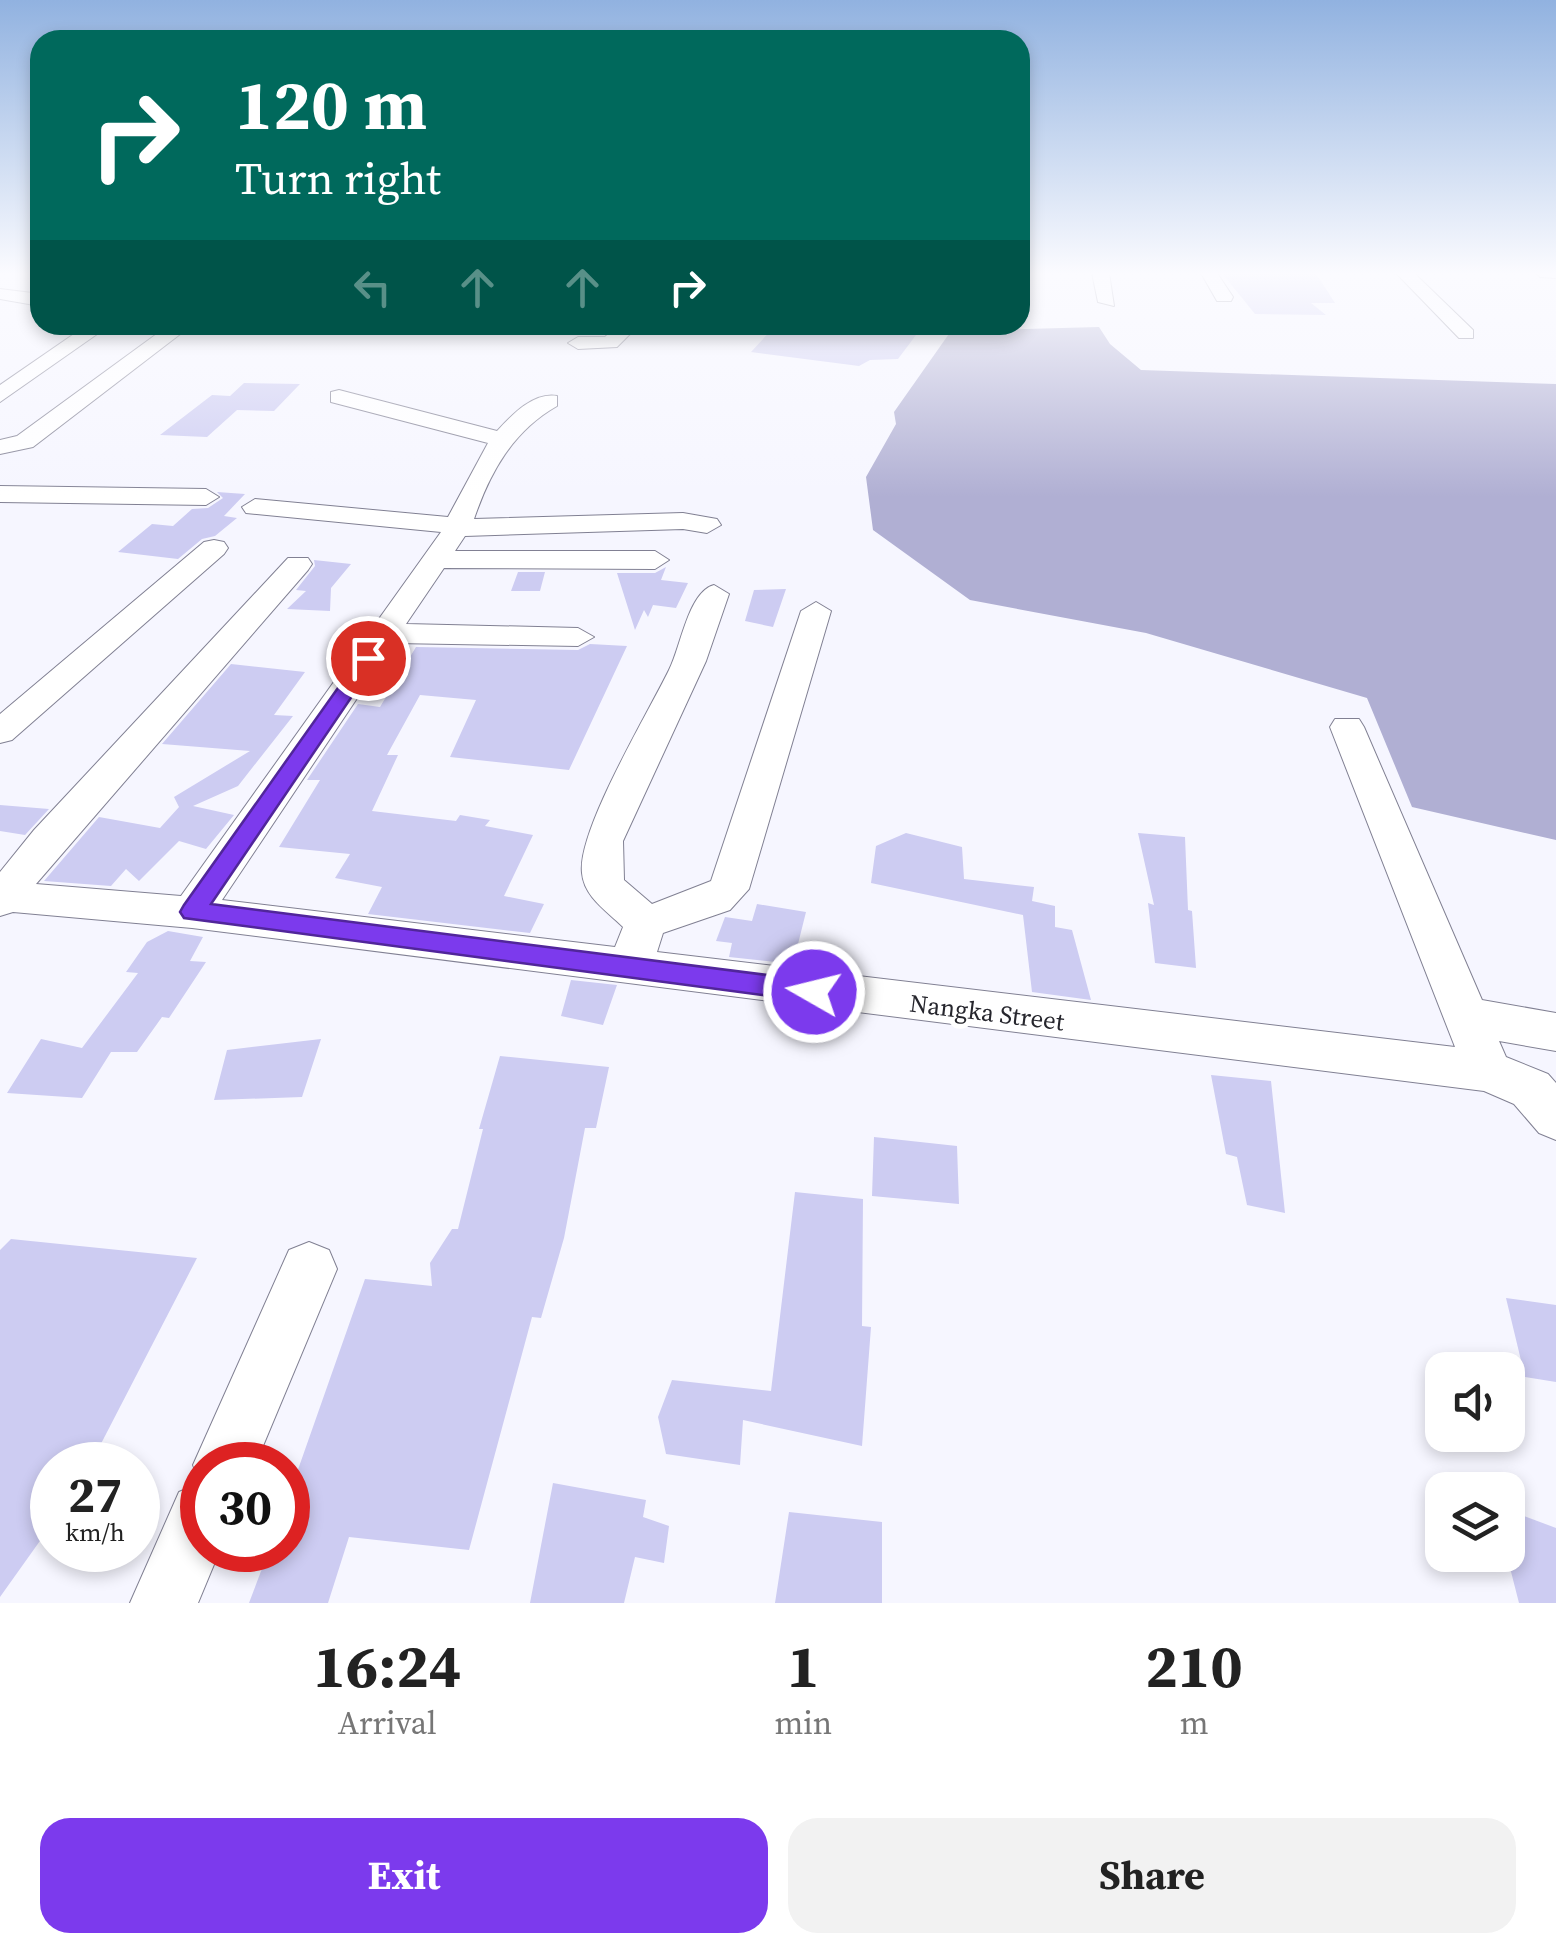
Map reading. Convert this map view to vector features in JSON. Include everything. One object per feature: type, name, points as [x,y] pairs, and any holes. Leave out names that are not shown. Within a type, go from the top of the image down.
[{"type":"street","points":[[0,395],[67,348]]},
{"type":"street","points":[[0,447],[25,442],[151,348]]},
{"type":"street","points":[[339,397],[505,440]]},
{"type":"street","points":[[192,912],[457,528],[469,495],[520,417],[549,401]]},
{"type":"street","points":[[0,494],[206,497]]},
{"type":"street","points":[[256,506],[436,522],[457,528],[684,520],[707,524]]},
{"type":"street","points":[[0,732],[214,548]]},
{"type":"street","points":[[436,559],[655,560]]},
{"type":"street","points":[[2,898],[48,840],[298,564]]},
{"type":"street","points":[[645,924],[602,886],[604,841],[690,661],[714,594]]},
{"type":"street","points":[[645,924],[715,899],[729,889],[816,611]]},
{"type":"street","points":[[385,633],[578,637]]},
{"type":"street","points":[[1347,728],[1488,1071]]},
{"type":"street","name":"Nangka Street","points":[[2,898],[192,912],[1488,1071],[1518,1081],[1552,1111]]},
{"type":"street","points":[[630,966],[645,924]]},
{"type":"street","points":[[1465,1016],[1556,1032]]},
{"type":"street","points":[[234,1442],[309,1270]]},
{"type":"street","points":[[164,1603],[180,1566]]},
{"type":"water","points":[[939,348],[1115,348],[1141,370],[1556,384],[1556,840],[1412,807],[1367,698],[1146,633],[970,600],[873,530],[866,477],[896,424],[894,412]]},
{"type":"building","points":[[755,348],[906,348],[898,359],[870,360],[859,366],[751,352]]},
{"type":"building","points":[[244,383],[300,384],[274,411],[237,410],[207,437],[160,435],[212,395],[230,396]]},
{"type":"building","points":[[217,492],[245,494],[224,516],[237,518],[178,559],[118,552],[152,524],[173,526],[192,509],[208,508],[223,498]]},
{"type":"building","points":[[314,560],[351,564],[331,588],[330,611],[287,609],[306,591],[296,590],[315,566]]},
{"type":"building","points":[[666,567],[661,580],[688,583],[676,608],[653,605],[648,617],[644,610],[635,630],[617,573],[655,573]]},
{"type":"building","points":[[518,572],[545,572],[540,591],[511,591]]},
{"type":"building","points":[[786,589],[773,627],[745,621],[754,590]]},
{"type":"building","points":[[590,644],[627,646],[569,770],[450,757],[476,700],[420,695],[387,755],[398,755],[372,811],[456,821],[460,815],[490,820],[485,826],[533,835],[504,896],[544,904],[530,933],[368,914],[382,887],[335,878],[350,854],[279,847],[320,780],[307,780],[358,704],[380,707],[416,647],[578,650]]},
{"type":"building","points":[[231,664],[305,672],[274,715],[293,716],[238,786],[193,806],[234,815],[206,849],[179,841],[139,881],[126,869],[111,886],[44,881],[99,817],[160,828],[179,807],[174,797],[250,751],[162,744]]},
{"type":"building","points":[[0,805],[49,809],[25,835],[0,831]]},
{"type":"building","points":[[906,833],[962,847],[964,879],[1034,887],[1032,901],[1055,906],[1055,927],[1072,930],[1091,1000],[1032,992],[1023,915],[871,883],[876,846]]},
{"type":"building","points":[[1138,833],[1185,837],[1188,910],[1192,911],[1196,968],[1155,963],[1148,903],[1154,905]]},
{"type":"building","points":[[757,904],[806,912],[793,964],[729,957],[732,943],[716,941],[725,917],[752,921]]},
{"type":"building","points":[[168,931],[203,937],[190,961],[206,962],[169,1018],[162,1017],[137,1052],[111,1052],[82,1098],[7,1093],[41,1039],[82,1048],[138,973],[126,972],[147,942]]},
{"type":"building","points":[[571,980],[617,985],[603,1025],[561,1016]]},
{"type":"building","points":[[321,1039],[302,1097],[214,1100],[227,1050]]},
{"type":"building","points":[[500,1056],[609,1067],[596,1128],[585,1128],[564,1238],[541,1318],[532,1317],[469,1550],[349,1537],[328,1603],[249,1603],[261,1572],[310,1572],[308,1442],[365,1279],[432,1286],[430,1263],[452,1229],[458,1229],[483,1129],[479,1129]]},
{"type":"building","points":[[1211,1075],[1271,1081],[1285,1213],[1247,1205],[1237,1157],[1226,1154]]},
{"type":"building","points":[[874,1137],[957,1146],[959,1204],[872,1196]]},
{"type":"building","points":[[795,1192],[863,1199],[862,1326],[871,1327],[862,1446],[743,1420],[740,1465],[666,1454],[658,1417],[672,1380],[771,1391]]},
{"type":"building","points":[[11,1239],[197,1258],[102,1442],[30,1442],[30,1555],[0,1597],[0,1250]]},
{"type":"building","points":[[1506,1298],[1556,1305],[1556,1382],[1525,1377],[1525,1352],[1519,1352]]},
{"type":"building","points":[[553,1483],[646,1500],[643,1517],[669,1526],[664,1563],[635,1557],[624,1603],[530,1603]]},
{"type":"building","points":[[789,1512],[882,1522],[882,1603],[775,1603]]},
{"type":"building","points":[[1525,1516],[1556,1528],[1556,1603],[1519,1603],[1511,1572],[1525,1572]]},
{"type":"route","points":[[368,658],[192,912],[814,992]]}]
